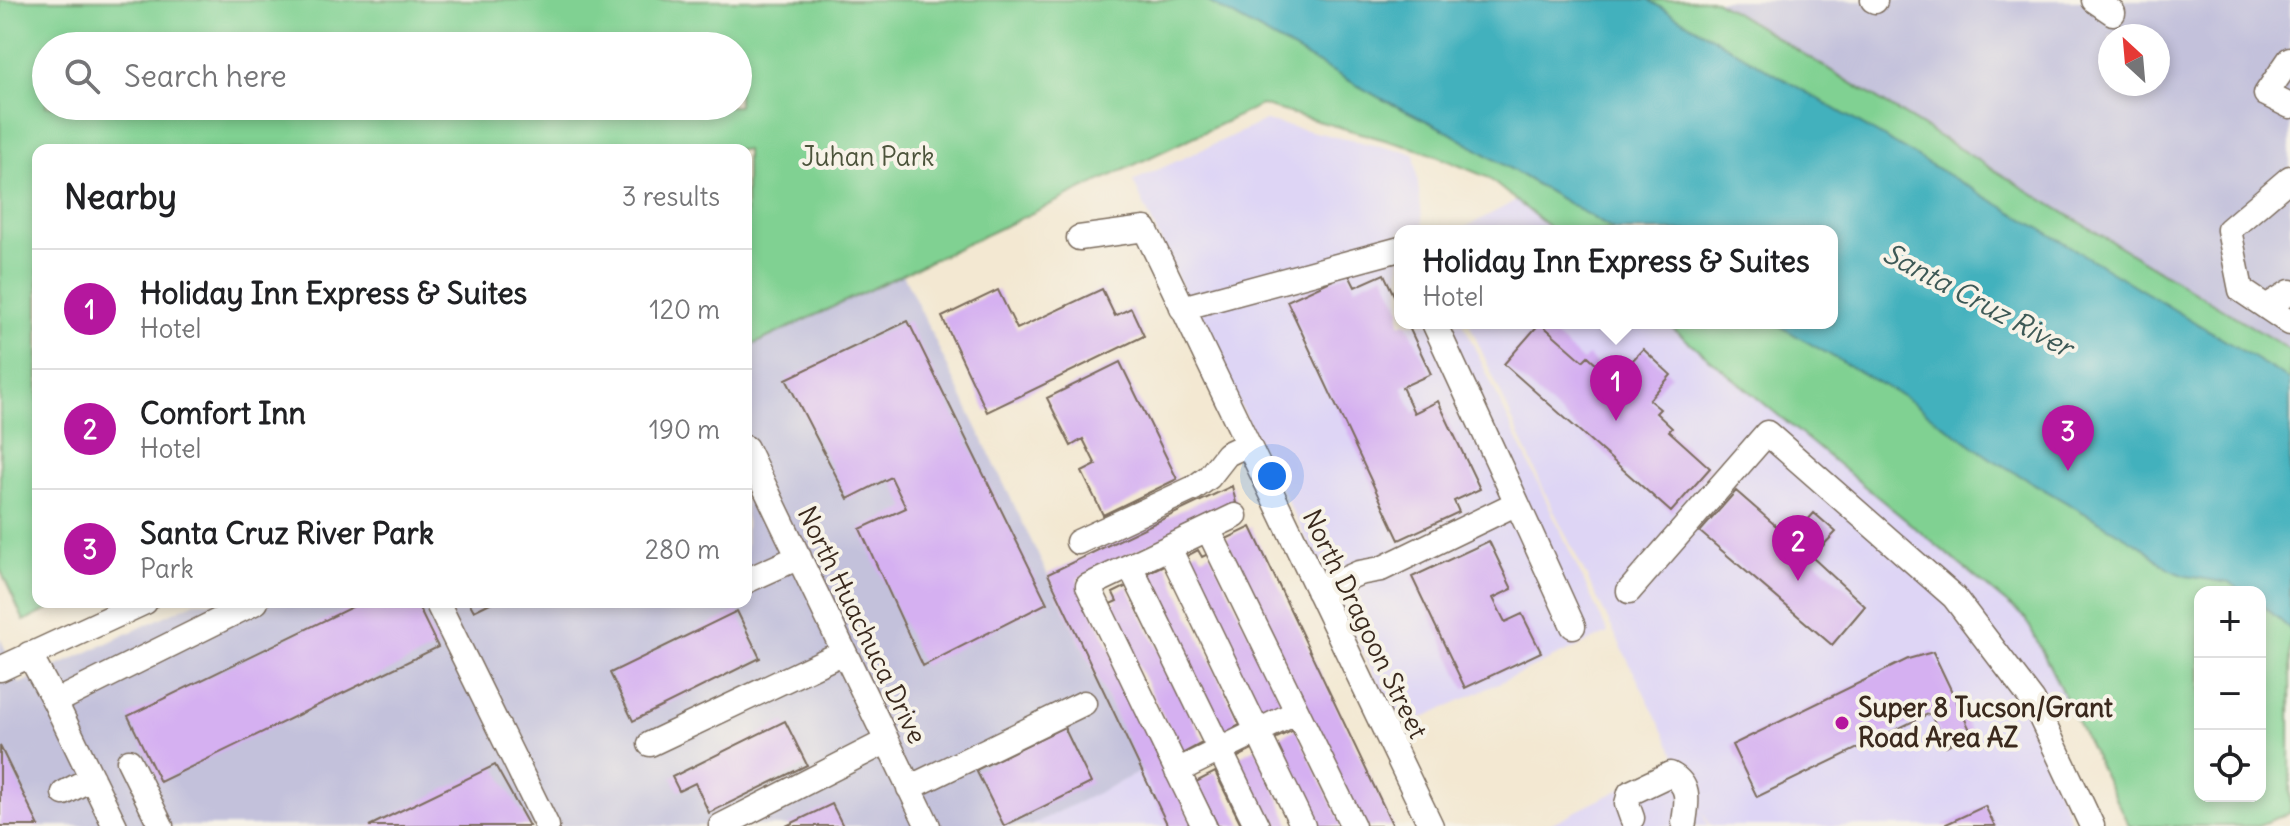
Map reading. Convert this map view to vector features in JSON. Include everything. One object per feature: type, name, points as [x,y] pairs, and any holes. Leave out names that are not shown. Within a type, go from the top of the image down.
[{"type":"street","points":[[2290,59],[2266,94],[2290,106]]},
{"type":"street","points":[[2290,178],[2229,230],[2241,290],[2290,323]]},
{"type":"street","name":"North Dragoon Street","points":[[1079,238],[1145,229],[1431,826]]},
{"type":"street","points":[[1182,308],[1394,251]]},
{"type":"street","points":[[2266,307],[2290,292]]},
{"type":"street","points":[[1437,329],[1573,626]]},
{"type":"street","points":[[1629,591],[1767,433],[1954,597],[1978,626],[2033,701],[2092,826]]},
{"type":"street","points":[[1078,542],[1194,488],[1209,477],[1227,454],[1248,444]]},
{"type":"street","name":"North Huachuca Drive","points":[[752,460],[928,826]]},
{"type":"street","points":[[1318,591],[1359,573],[1381,569],[1517,503]]},
{"type":"street","points":[[1204,826],[1088,586],[1235,516]]},
{"type":"street","points":[[1208,529],[1353,826]]},
{"type":"street","points":[[1169,548],[1303,826]]},
{"type":"street","points":[[752,578],[799,557]]},
{"type":"street","points":[[1130,566],[1257,826]]},
{"type":"street","points":[[0,669],[132,608]]},
{"type":"street","points":[[55,702],[244,608]]},
{"type":"street","points":[[440,608],[547,826]]},
{"type":"street","points":[[650,744],[844,652]]},
{"type":"street","points":[[29,654],[115,826]]},
{"type":"street","points":[[909,788],[1084,703]]},
{"type":"street","points":[[1177,771],[1297,712]]},
{"type":"street","points":[[721,826],[887,741]]},
{"type":"street","points":[[129,761],[161,826]]},
{"type":"street","points":[[1632,818],[1627,804],[1630,793],[1670,774],[1680,779],[1688,796],[1684,822]]},
{"type":"street","points":[[64,793],[92,778]]},
{"type":"shaded area","points":[[1715,0],[2290,0],[2290,350]]},
{"type":"shaded area","points":[[1265,121],[1414,154],[1423,225],[1394,225],[1394,329],[1466,329],[1608,633],[1400,728],[1188,301],[1133,181]]},
{"type":"shaded area","points":[[1525,196],[1560,225],[1469,225]]},
{"type":"shaded area","points":[[903,274],[1142,771],[1030,826],[0,826],[0,637],[19,684],[182,608],[752,608],[752,343]]},
{"type":"shaded area","points":[[1472,329],[1684,329],[2033,615],[2077,702],[2031,722],[2073,826],[1710,826],[1701,809],[1708,826],[1546,826],[1678,761],[1548,499]]},
{"type":"shaded area","points":[[1142,771],[1168,826],[1029,826],[1058,811]]},
{"type":"green space","name":"Juhan Park","points":[[0,0],[1715,0],[2290,350],[2290,813],[2256,826],[2129,826],[2026,619],[1673,329],[1838,329],[1838,225],[1547,225],[1487,177],[1424,151],[1261,105],[752,345],[752,144],[32,144],[32,608],[53,608],[24,621],[0,569]]},
{"type":"water","name":"Santa Cruz River","points":[[1205,0],[1648,0],[2048,233],[2290,380],[2290,629],[2266,608],[2266,586],[2234,586],[2168,569],[2141,546],[1990,458],[1907,399],[1784,329],[1838,329],[1838,225],[1605,225],[1443,129],[1380,98]]},
{"type":"building","points":[[1348,273],[1355,287],[1384,274],[1394,295],[1394,329],[1410,329],[1431,374],[1402,387],[1414,413],[1438,401],[1480,489],[1454,501],[1459,512],[1399,540],[1287,301]]},
{"type":"building","points":[[1102,289],[1115,316],[1131,308],[1144,336],[987,412],[942,317],[998,290],[1017,329]]},
{"type":"building","points":[[908,321],[1047,603],[923,666],[860,529],[906,508],[891,477],[848,499],[786,379]]},
{"type":"building","points":[[1535,329],[1547,329],[1583,361],[1588,356],[1611,377],[1615,373],[1619,375],[1643,349],[1671,375],[1649,400],[1660,409],[1656,413],[1672,428],[1669,431],[1710,468],[1671,512],[1504,364]]},
{"type":"building","points":[[1120,362],[1177,479],[1103,515],[1082,472],[1096,465],[1083,439],[1071,446],[1047,398]]},
{"type":"building","points":[[1232,486],[1236,503],[1077,579],[1194,826],[1168,826],[1048,574]]},
{"type":"building","points":[[1736,491],[1791,539],[1814,513],[1836,532],[1812,557],[1865,606],[1832,645],[1700,532]]},
{"type":"building","points":[[1251,527],[1393,826],[1363,826],[1226,539]]},
{"type":"building","points":[[1489,541],[1512,589],[1493,598],[1505,622],[1522,614],[1541,652],[1465,688],[1412,577]]},
{"type":"building","points":[[1198,550],[1202,557],[1210,553],[1284,706],[1261,717],[1183,558]]},
{"type":"building","points":[[1166,564],[1240,725],[1224,733],[1147,573]]},
{"type":"building","points":[[1127,586],[1204,742],[1182,754],[1108,605],[1117,601],[1113,593]]},
{"type":"building","points":[[350,608],[419,608],[438,647],[160,782],[128,716]]},
{"type":"building","points":[[737,611],[760,658],[633,721],[610,673]]},
{"type":"building","name":"Super 8 Tucson/Grant Road Area AZ","points":[[1933,652],[1972,734],[1946,746],[1930,713],[1757,797],[1732,745],[1908,659]]},
{"type":"building","points":[[785,721],[807,765],[709,813],[695,783],[679,791],[672,777]]},
{"type":"building","points":[[1064,727],[1091,783],[1004,826],[976,770]]},
{"type":"building","points":[[1296,729],[1342,826],[1312,826],[1272,740]]},
{"type":"building","points":[[0,746],[39,826],[0,826]]},
{"type":"building","points":[[1256,748],[1291,826],[1266,826],[1234,759]]},
{"type":"building","points":[[495,765],[529,826],[369,826]]},
{"type":"building","points":[[1215,772],[1242,826],[1218,826],[1196,782]]},
{"type":"building","points":[[832,804],[843,826],[786,826]]},
{"type":"building","points":[[1985,806],[1995,826],[1942,826]]},
{"type":"place","name":"Holiday Inn Express & Suites","points":[[1616,421]]},
{"type":"place","name":"Santa Cruz River Park","points":[[2068,471]]},
{"type":"place","name":"Comfort Inn","points":[[1798,581]]},
{"type":"place","name":"Super 8 Tucson/Grant Road Area AZ","points":[[1842,723]]}]
